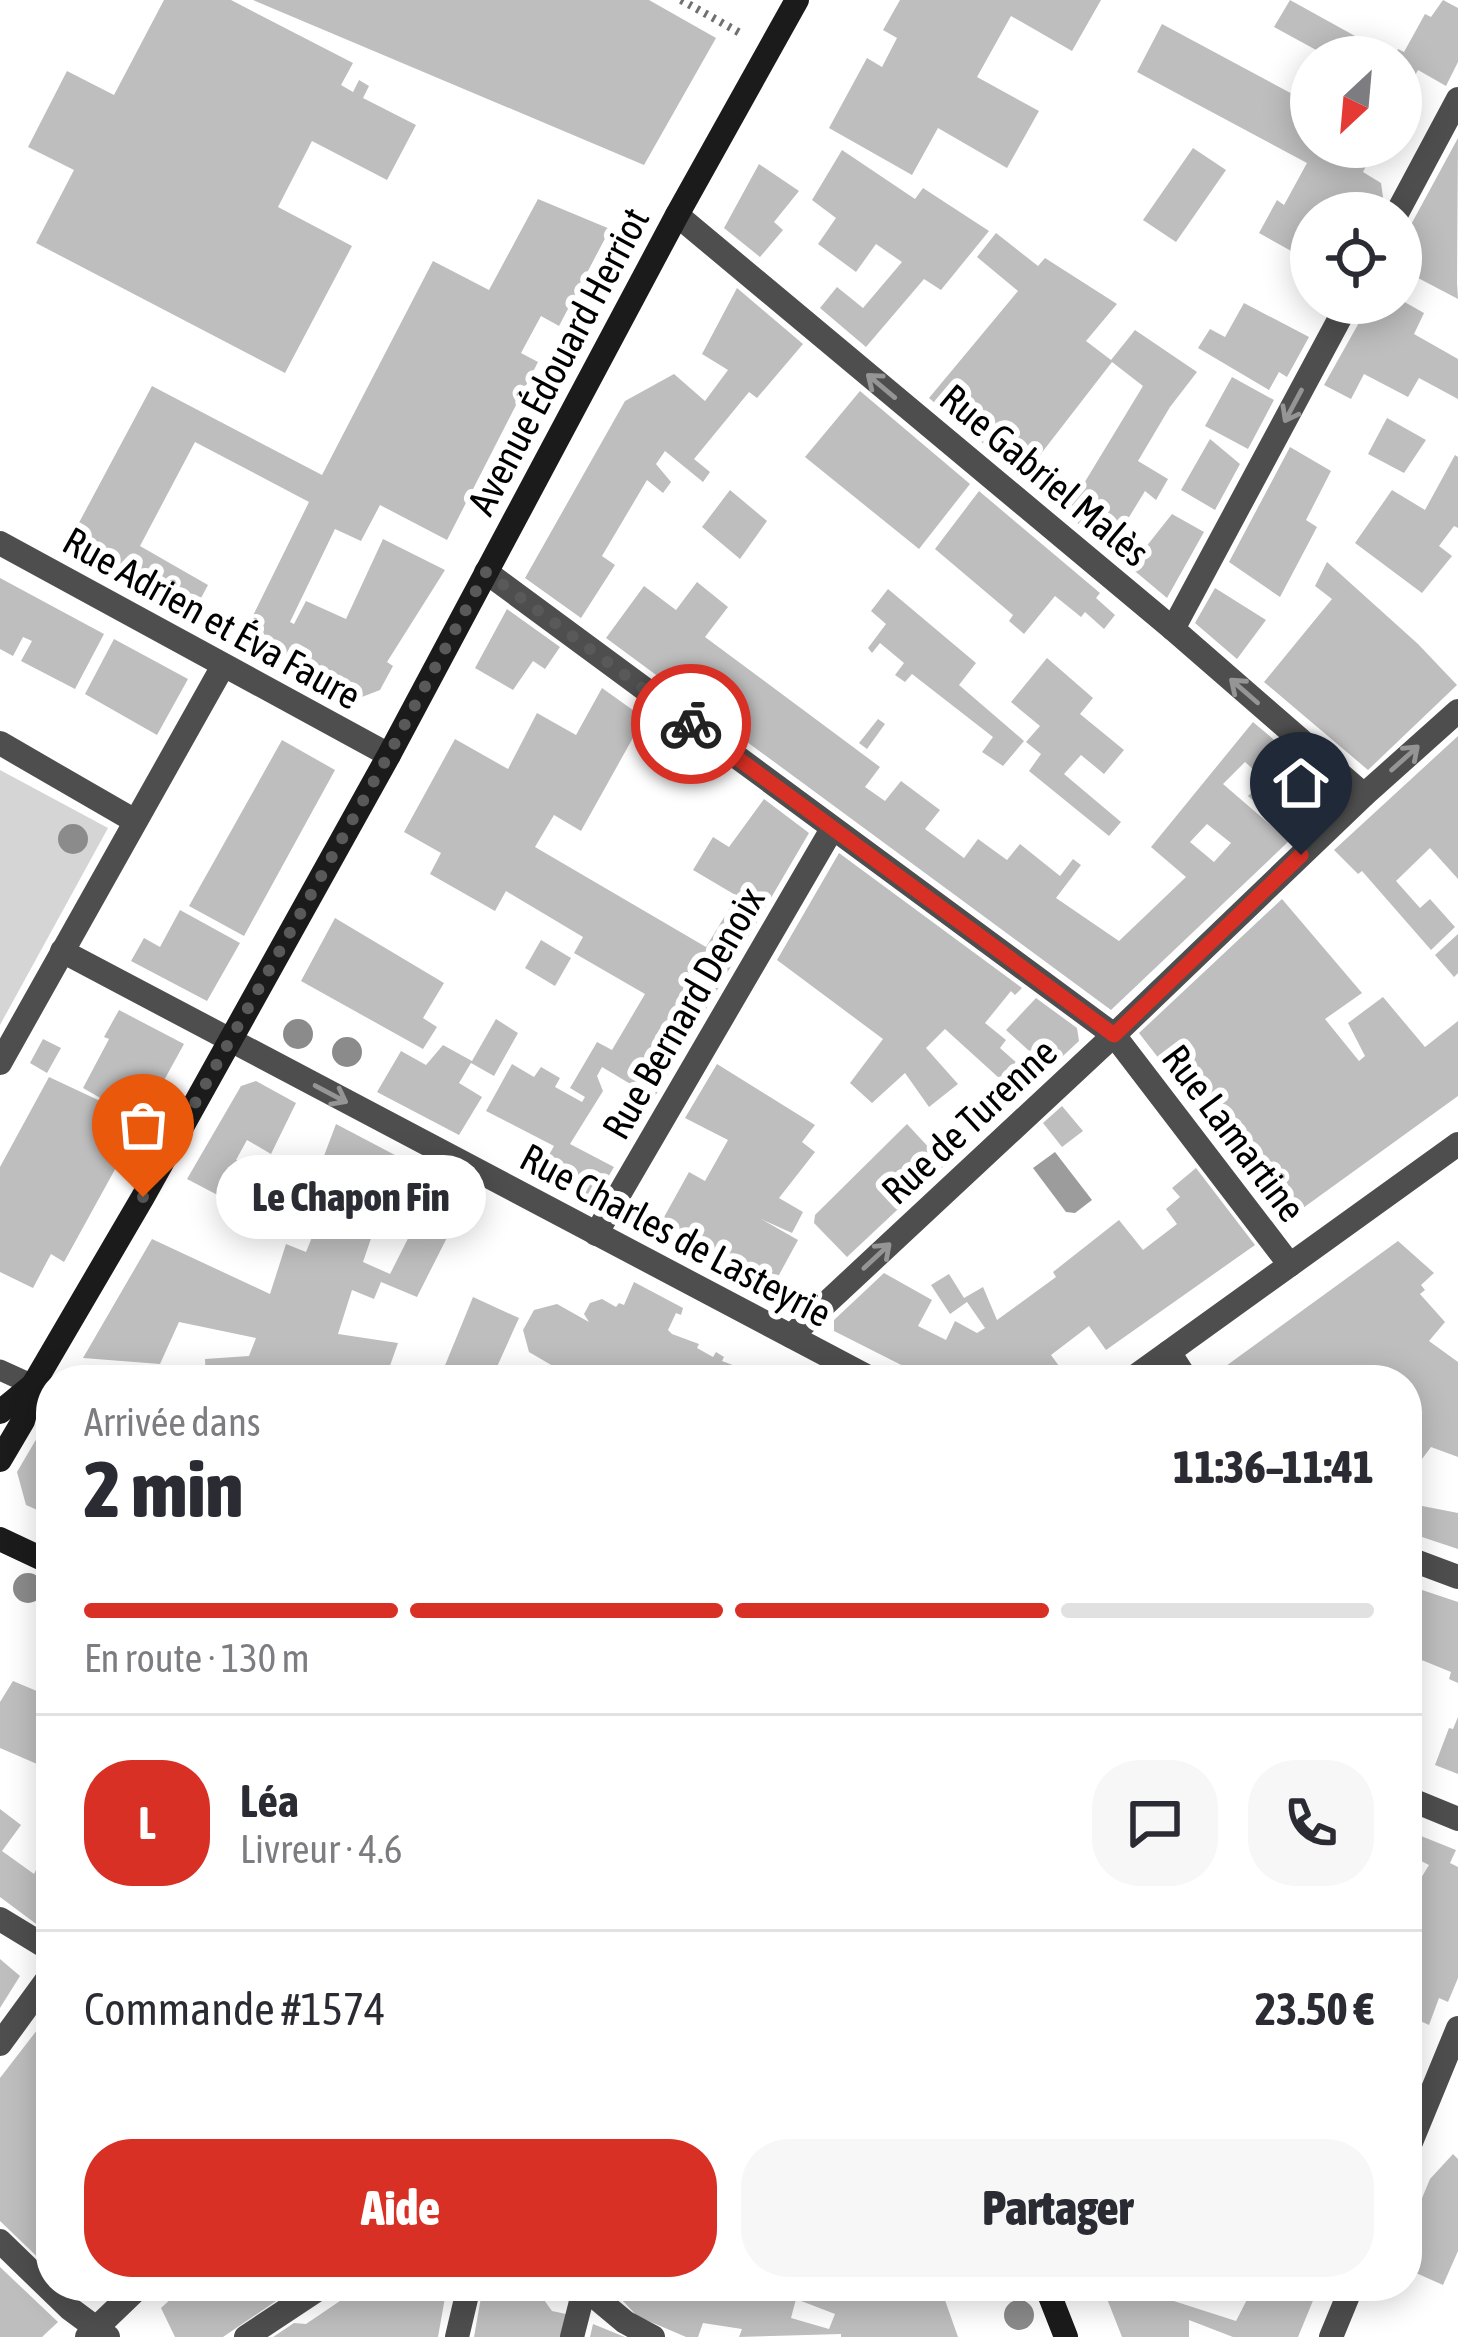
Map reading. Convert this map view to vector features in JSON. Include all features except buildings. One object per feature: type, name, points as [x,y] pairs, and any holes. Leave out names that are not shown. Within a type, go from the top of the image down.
[{"type":"main road","name":"Avenue Édouard Herriot","points":[[45,1365],[389,754],[796,0]]},
{"type":"main road","name":"Avenue Édouard Herriot","points":[[0,1460],[23,1421],[36,1380]]},
{"type":"main road","name":"Avenue Édouard Herriot","points":[[0,1412],[33,1385]]},
{"type":"main road","points":[[0,1538],[36,1556]]},
{"type":"main road","points":[[1052,2301],[1066,2337]]},
{"type":"street","points":[[1408,192],[1458,99]]},
{"type":"street","name":"Rue Gabriel Malès","points":[[676,215],[1173,629],[1364,795]]},
{"type":"street","points":[[1173,629],[1337,324]]},
{"type":"street","name":"Rue Adrien et Éva Faure","points":[[0,543],[389,754]]},
{"type":"street","name":"Rue Lamartine","points":[[486,572],[1114,1035],[1290,1265]]},
{"type":"street","points":[[0,1063],[223,666]]},
{"type":"street","name":"Rue de Turenne","points":[[791,1336],[1364,795],[1458,712]]},
{"type":"street","points":[[0,743],[135,821]]},
{"type":"street","name":"Rue Bernard Denoix","points":[[596,1234],[832,829]]},
{"type":"street","name":"Rue Charles de Lasteyrie","points":[[62,952],[846,1365]]},
{"type":"street","points":[[1151,1365],[1458,1144]]},
{"type":"street","points":[[1169,1352],[1177,1365]]},
{"type":"street","points":[[1422,1564],[1458,1577]]},
{"type":"street","points":[[1422,1804],[1458,1819]]},
{"type":"street","points":[[0,1919],[36,1941]]},
{"type":"street","points":[[0,2044],[36,1995]]},
{"type":"street","points":[[1422,2116],[1458,2028]]},
{"type":"street","points":[[0,2241],[36,2276]]},
{"type":"street","points":[[62,2301],[97,2334],[127,2301]]},
{"type":"street","points":[[246,2337],[300,2301]]},
{"type":"street","points":[[457,2337],[465,2301]]},
{"type":"street","points":[[572,2337],[581,2301]]},
{"type":"street","points":[[600,2301],[653,2337]]},
{"type":"street","points":[[1331,2337],[1346,2301]]},
{"type":"lane","points":[[0,1370],[33,1385]]},
{"type":"path","points":[[681,0],[769,50]]},
{"type":"shaded area","points":[[0,770],[108,828],[0,1025]]},
{"type":"shaded area","points":[[1055,1152],[1092,1200],[1075,1213],[1066,1212],[1033,1168]]},
{"type":"way so far","points":[[143,1197],[486,572],[691,724]]},
{"type":"place","name":"Le Chapon Fin","points":[[143,1197]]},
{"type":"route","points":[[691,724],[1114,1035],[1301,855]]}]
